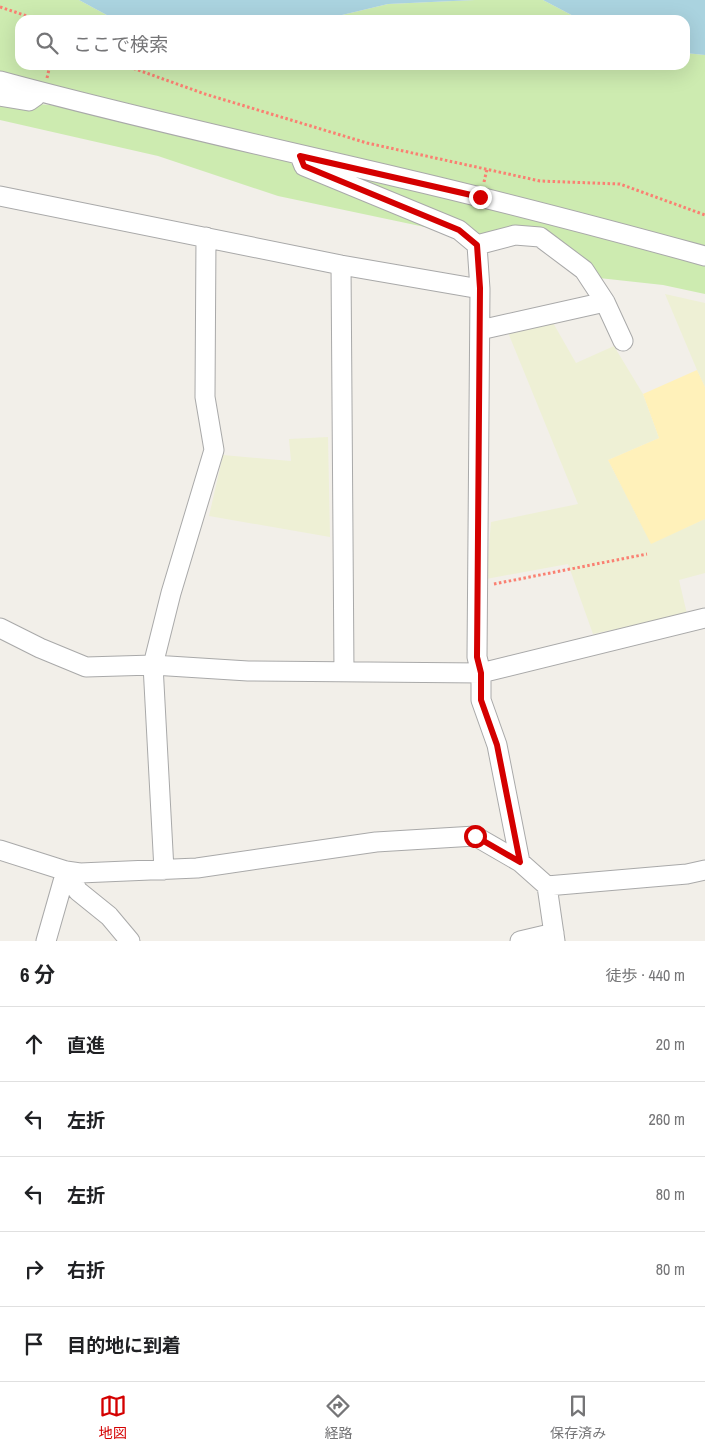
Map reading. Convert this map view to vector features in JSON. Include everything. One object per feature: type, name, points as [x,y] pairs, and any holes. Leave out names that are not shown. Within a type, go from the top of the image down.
[{"type":"street","points":[[0,81],[300,156],[397,176],[579,221],[705,256]]},
{"type":"street","points":[[0,96],[29,100],[42,92]]},
{"type":"street","points":[[300,156],[304,166],[459,230],[477,245],[480,288],[477,657],[481,673],[481,700],[497,745],[520,862]]},
{"type":"street","points":[[0,196],[341,265],[480,288]]},
{"type":"street","points":[[477,245],[515,235],[540,237],[584,270],[605,302],[623,341]]},
{"type":"street","points":[[164,870],[153,665],[171,593],[214,450],[205,397],[206,237]]},
{"type":"street","points":[[341,265],[344,672]]},
{"type":"street","points":[[480,330],[605,302]]},
{"type":"street","points":[[0,628],[40,648],[86,667],[153,665],[248,671],[481,673],[705,618]]},
{"type":"street","points":[[0,850],[66,872],[164,870],[197,868],[376,842],[475,836],[520,862],[546,886],[554,937],[520,941]]},
{"type":"street","points":[[546,886],[687,874],[705,870]]},
{"type":"street","points":[[46,941],[66,872]]},
{"type":"street","points":[[66,872],[78,891],[109,916],[130,941]]},
{"type":"path","points":[[0,7],[24,15]]},
{"type":"path","points":[[138,70],[205,94],[367,143],[540,181],[620,184],[705,215]]},
{"type":"path","points":[[479,587],[647,554]]},
{"type":"green space","points":[[0,0],[79,0],[107,15],[15,15],[15,70],[690,70],[690,54],[705,55],[705,247],[0,73]]},
{"type":"green space","points":[[475,0],[543,0],[572,15],[342,15],[388,4]]},
{"type":"green space","points":[[0,100],[59,106],[286,160],[320,181],[439,230],[278,196],[158,156],[0,120]]},
{"type":"green space","points":[[315,166],[557,223],[705,264],[705,294],[663,285],[599,278],[556,242],[481,239]]},
{"type":"green space","points":[[665,294],[705,303],[705,387],[697,370]]},
{"type":"green space","points":[[552,321],[576,363],[614,346],[643,394],[659,438],[608,460],[651,543],[705,519],[705,573],[679,580],[687,614],[593,634],[568,564],[486,579],[491,522],[578,504],[507,330]]},
{"type":"green space","points":[[328,437],[330,537],[209,516],[223,455],[291,461],[289,439]]},
{"type":"sand","points":[[697,370],[705,387],[705,519],[651,544],[608,460],[659,438],[643,394]]},
{"type":"water","points":[[79,0],[475,0],[388,4],[342,15],[107,15]]},
{"type":"water","points":[[543,0],[705,0],[705,55],[690,54],[690,15],[572,15]]},
{"type":"route","points":[[475,836],[520,862],[497,745],[481,700],[481,673],[477,657],[480,288],[477,245],[459,230],[304,166],[300,156],[397,176],[480,197]]}]
